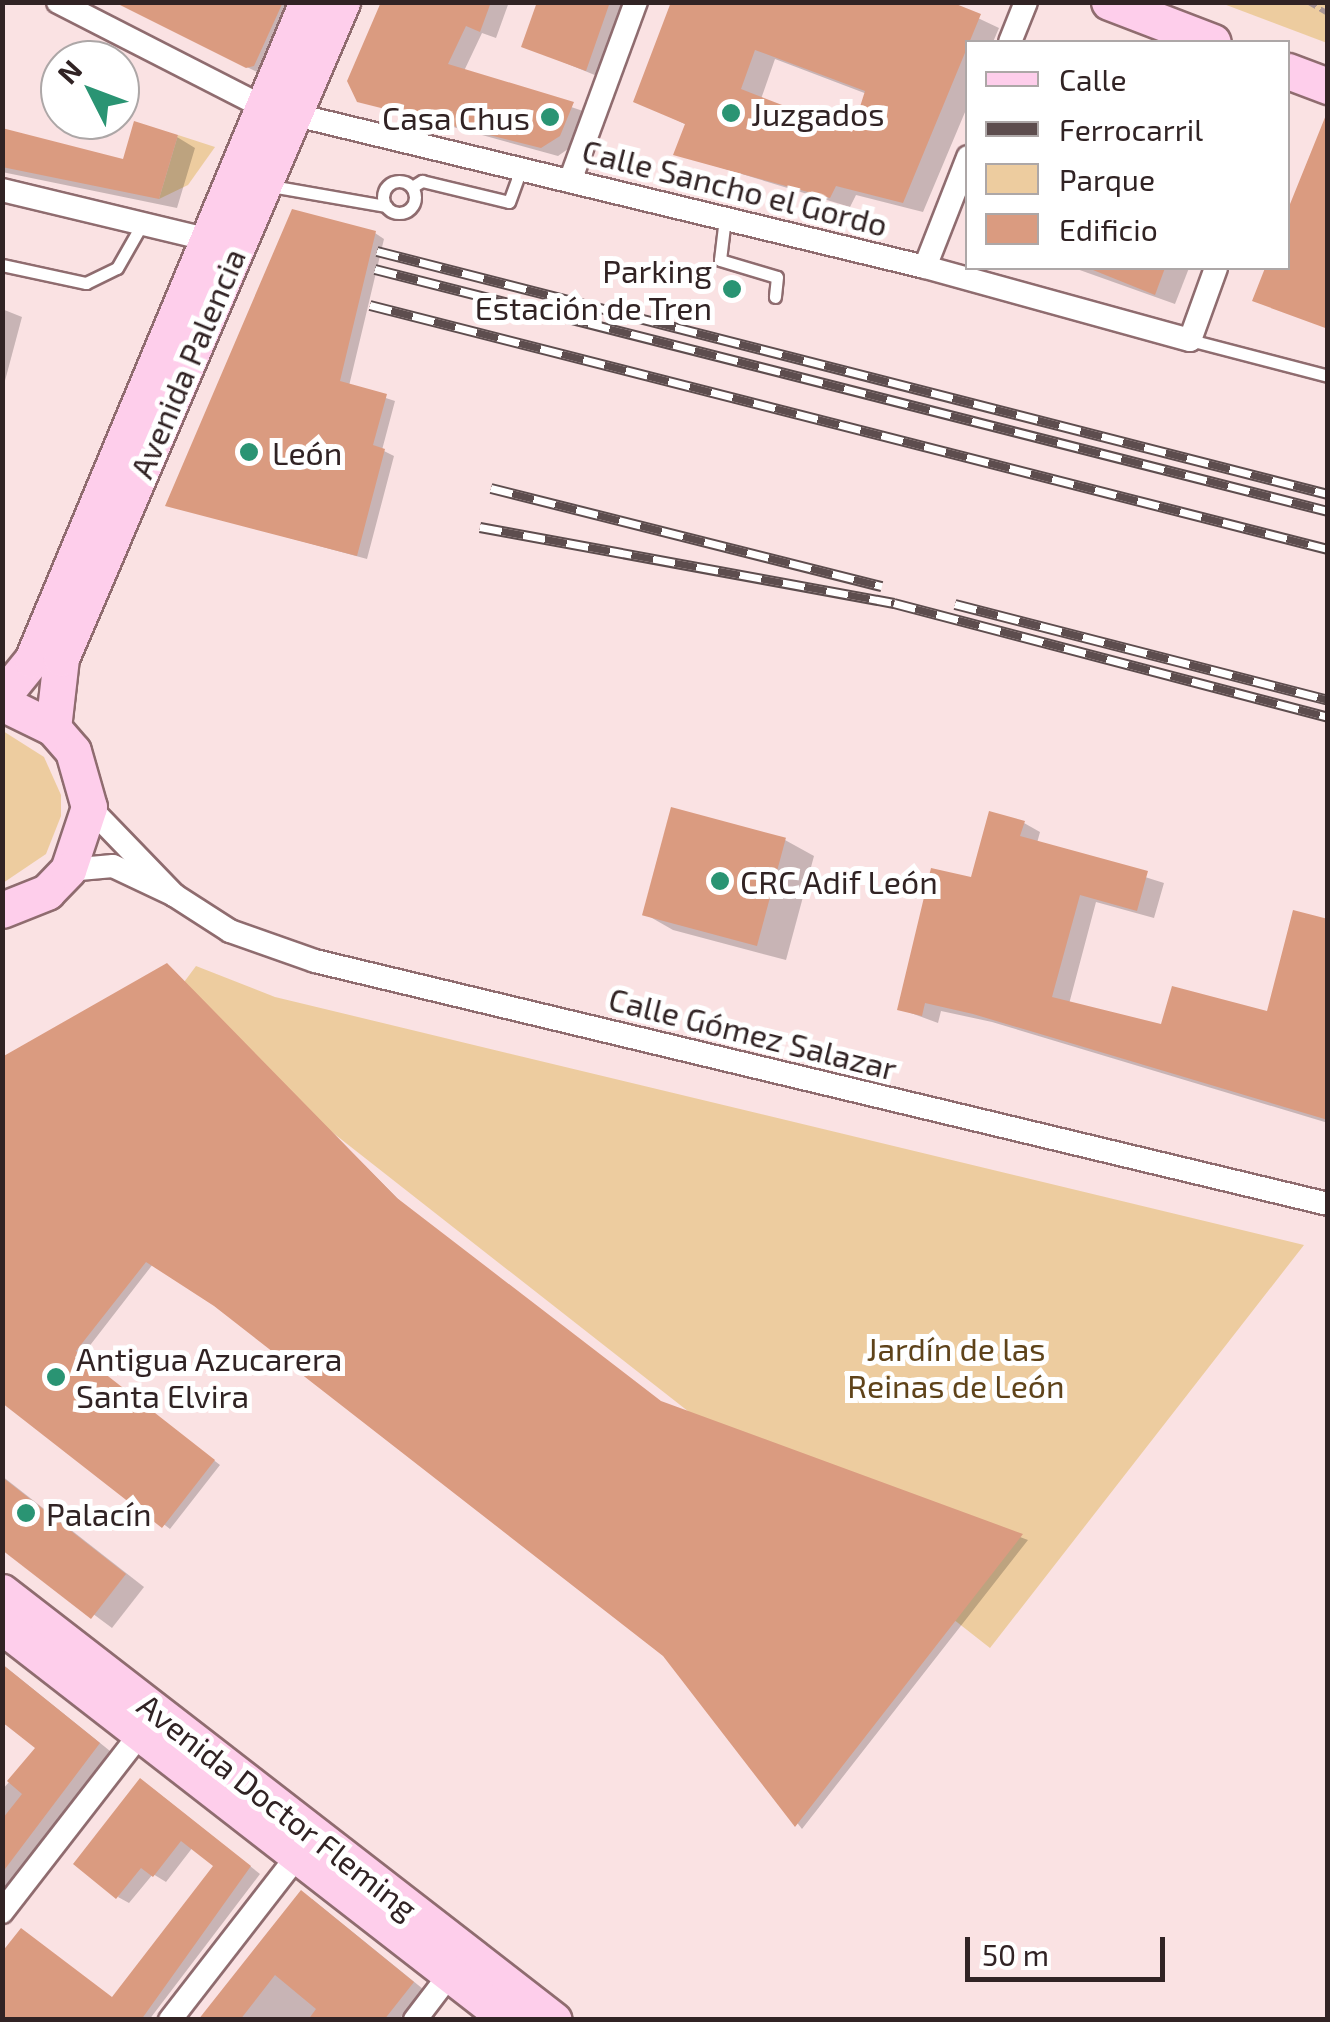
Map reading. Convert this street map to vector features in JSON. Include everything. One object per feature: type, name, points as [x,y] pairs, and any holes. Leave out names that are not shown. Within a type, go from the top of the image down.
[{"type":"main road","name":"Avenida Palencia","points":[[2,700],[32,660],[224,244],[262,186],[308,2]]},
{"type":"main road","name":"Avenida Palencia","points":[[278,110],[342,2]]},
{"type":"main road","points":[[1109,2],[1208,40]]},
{"type":"main road","points":[[1290,72],[1328,86]]},
{"type":"main road","points":[[224,244],[278,110]]},
{"type":"main road","name":"Avenida Palencia","points":[[53,728],[62,658],[224,244]]},
{"type":"main road","points":[[2,700],[53,728],[72,751],[89,807],[68,870],[47,892],[2,910]]},
{"type":"main road","name":"Avenida Doctor Fleming","points":[[2,1592],[554,2020]]},
{"type":"main road","name":"Avenida Doctor Fleming","points":[[2,1626],[509,2020]]},
{"type":"street","name":"Calle Sancho el Gordo","points":[[58,2],[278,110],[926,266],[1190,340]]},
{"type":"street","points":[[570,181],[636,2]]},
{"type":"street","points":[[1011,40],[1026,2]]},
{"type":"street","points":[[926,266],[965,164]]},
{"type":"street","points":[[2,190],[224,244]]},
{"type":"street","points":[[1190,340],[1215,270]]},
{"type":"street","name":"Calle Gómez Salazar","points":[[89,807],[174,895]]},
{"type":"street","name":"Calle Gómez Salazar","points":[[68,870],[113,866],[174,895],[230,931],[315,960],[1328,1204]]},
{"type":"street","points":[[2,1912],[140,1733]]},
{"type":"street","points":[[170,2020],[298,1855]]},
{"type":"street","points":[[415,2020],[450,1974]]},
{"type":"lane","points":[[262,186],[286,185],[386,206],[400,214],[410,210],[412,188],[422,181],[509,202],[521,169]]},
{"type":"lane","points":[[386,206],[388,186],[403,182],[412,188]]},
{"type":"lane","points":[[725,218],[720,260],[777,278],[775,297]]},
{"type":"lane","points":[[2,265],[86,282],[117,268],[141,226]]},
{"type":"lane","points":[[1190,340],[1328,376]]},
{"type":"path","points":[[1309,2],[1328,13]]},
{"type":"green space","points":[[1221,3],[1327,3],[1327,43]]},
{"type":"green space","points":[[178,135],[215,147],[188,185],[159,199]]},
{"type":"green space","points":[[3,731],[44,757],[61,795],[61,816],[46,854],[3,883]]},
{"type":"green space","name":"Jardín de las Reinas de León","points":[[196,966],[275,997],[1304,1245],[990,1648],[314,1118],[173,997]]},
{"type":"building","points":[[114,2],[283,2],[254,66],[246,68]]},
{"type":"building","points":[[381,2],[491,2],[480,32],[466,26],[448,64],[574,102],[560,136],[541,148],[357,102],[347,81]]},
{"type":"building","points":[[537,2],[610,2],[586,71],[521,47]]},
{"type":"building","name":"Juzgados","points":[[671,2],[951,2],[981,14],[970,40],[965,40],[965,53],[903,203],[836,186],[830,198],[673,155],[685,124],[633,102]],"holes":[[[755,50],[865,91],[852,132],[741,89]]]},
{"type":"building","points":[[1328,110],[1328,329],[1252,301],[1264,270],[1290,270],[1290,204]]},
{"type":"building","points":[[140,123],[178,135],[159,199],[2,167],[2,128],[40,140],[123,159],[128,140],[140,140]]},
{"type":"building","name":"León","points":[[292,209],[376,231],[340,381],[387,394],[373,445],[385,449],[357,556],[165,506]]},
{"type":"building","points":[[1093,270],[1164,270],[1155,295]]},
{"type":"building","points":[[671,807],[786,838],[757,946],[642,915]]},
{"type":"building","points":[[989,811],[1025,821],[1020,836],[1148,871],[1137,911],[1080,895],[1052,997],[1161,1024],[1172,986],[1267,1011],[1293,910],[1328,919],[1328,1120],[973,1014],[925,1003],[922,1016],[897,1010],[931,868],[971,877]]},
{"type":"building","points":[[167,963],[397,1198],[661,1401],[1023,1534],[795,1827],[663,1656],[214,1306],[146,1262],[76,1351],[215,1460],[162,1528],[2,1403],[2,1057]]},
{"type":"building","name":"Palacín","points":[[2,1477],[126,1574],[91,1619],[2,1550]]},
{"type":"building","points":[[2,1664],[100,1743],[2,1873],[3,1818],[22,1794],[7,1781],[35,1748],[2,1722]]},
{"type":"building","points":[[140,1778],[251,1866],[141,2020],[2,2020],[2,1952],[21,1928],[112,1997],[213,1866],[181,1841],[153,1877],[141,1868],[116,1899],[73,1864]]},
{"type":"building","points":[[301,1890],[414,1982],[384,2020],[308,2020],[316,2009],[275,1975],[240,2020],[198,2020]]},
{"type":"railway","points":[[377,251],[1328,494]]},
{"type":"railway","points":[[375,269],[1328,511]]},
{"type":"railway","points":[[370,305],[1328,549]]},
{"type":"railway","points":[[491,488],[882,586]]},
{"type":"railway","points":[[480,527],[894,603],[1328,717]]},
{"type":"railway","points":[[955,604],[1328,700]]},
{"type":"place","name":"Juzgados","points":[[731,113]]},
{"type":"place","name":"Casa Chus","points":[[550,117]]},
{"type":"place","name":"Parking Estación de Tren","points":[[732,289]]},
{"type":"place","name":"León","points":[[249,452]]},
{"type":"place","name":"CRC Adif León","points":[[720,881]]},
{"type":"place","name":"Antigua Azucarera Santa Elvira","points":[[56,1377]]},
{"type":"place","name":"Palacín","points":[[26,1513]]}]
